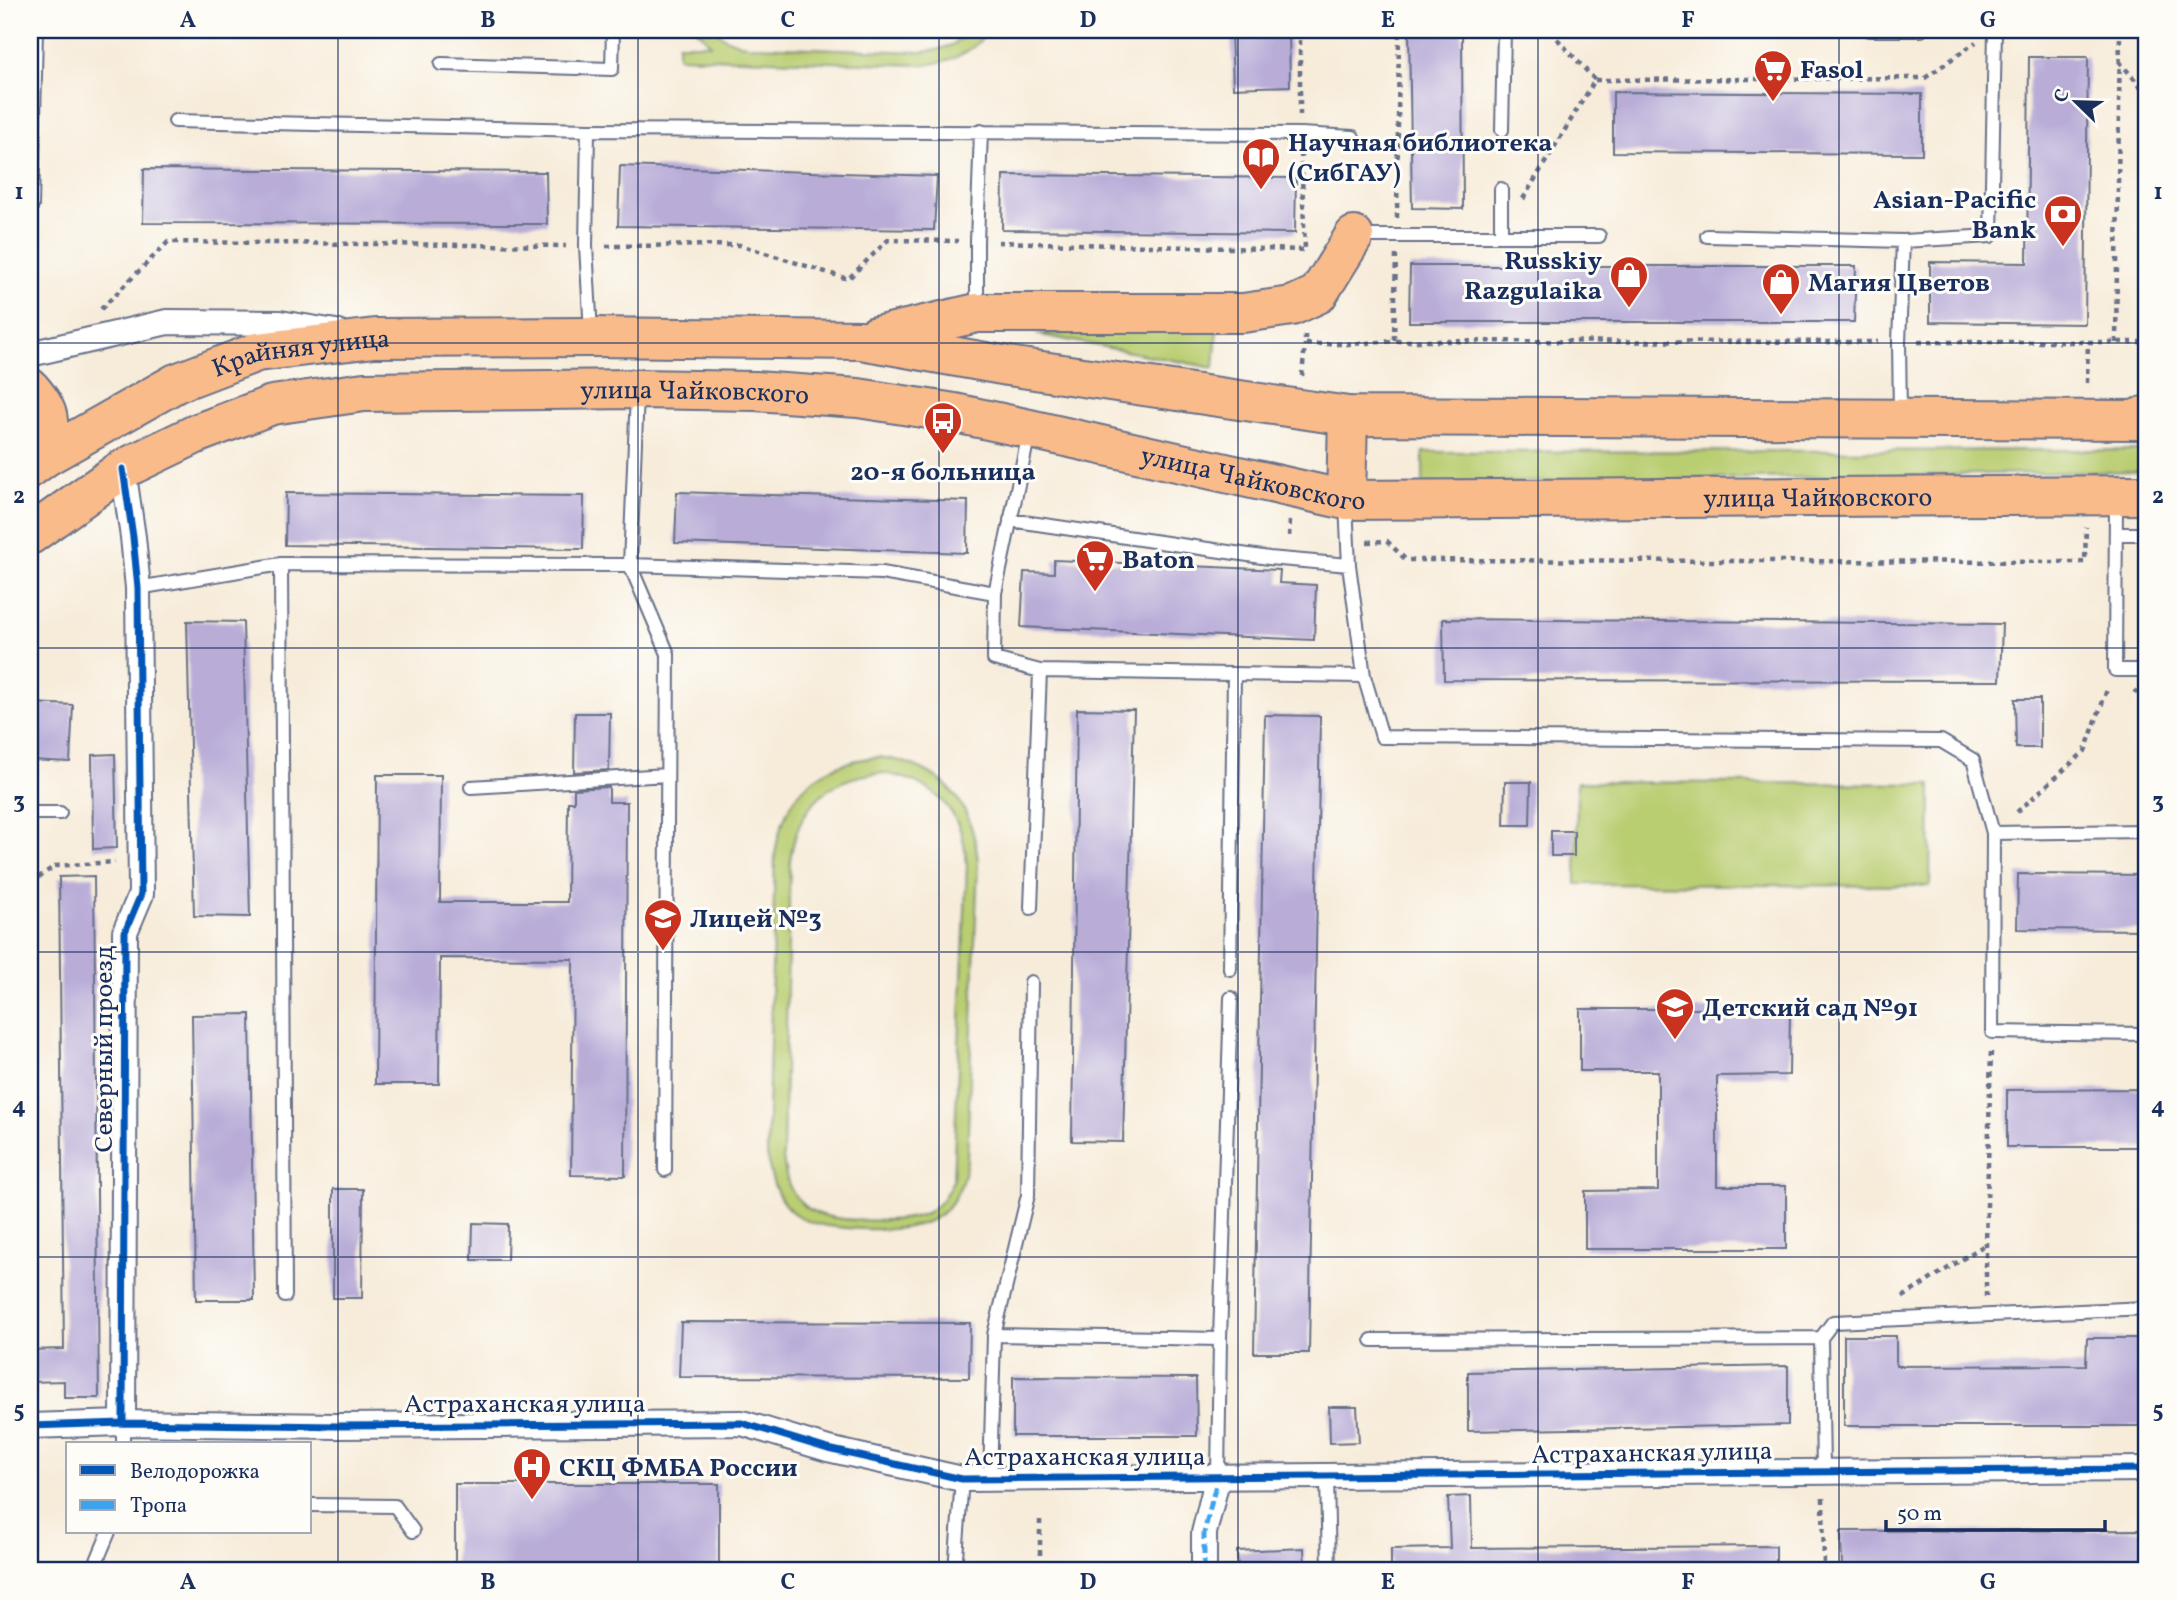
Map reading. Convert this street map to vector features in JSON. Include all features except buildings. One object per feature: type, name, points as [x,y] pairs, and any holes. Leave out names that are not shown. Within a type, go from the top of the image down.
[{"type":"main road","points":[[861,340],[977,313],[1243,313],[1292,306],[1318,294],[1354,236]]},
{"type":"main road","name":"улица Чайковского","points":[[375,338],[861,340],[1008,366],[1348,416],[2142,418]]},
{"type":"main road","name":"Крайняя улица","points":[[38,463],[176,383],[257,352],[375,338]]},
{"type":"main road","points":[[30,388],[42,402],[49,418],[38,463]]},
{"type":"main road","name":"улица Чайковского","points":[[364,392],[637,389],[755,391],[858,398],[1030,429],[1346,500],[2127,502]]},
{"type":"main road","name":"Крайняя улица","points":[[30,535],[123,469],[198,433],[272,405],[364,392]]},
{"type":"main road","points":[[1346,500],[1348,416]]},
{"type":"street","name":"Крайняя улица","points":[[30,354],[167,322],[280,323],[375,338]]},
{"type":"street","name":"Северный проезд","points":[[123,469],[134,537],[138,588],[141,860],[141,894],[125,932],[123,1434]]},
{"type":"street","name":"Астраханская улица","points":[[30,1426],[123,1434],[382,1426],[742,1423],[828,1449],[962,1479],[2147,1469]]},
{"type":"street","points":[[1204,1570],[1204,1533],[1218,1476]]},
{"type":"lane","points":[[32,206],[36,30]]},
{"type":"lane","points":[[441,64],[612,69],[613,30]]},
{"type":"lane","points":[[1502,130],[1504,30]]},
{"type":"lane","points":[[1869,30],[1921,30]]},
{"type":"lane","points":[[1707,236],[1903,241],[1991,236],[1995,30]]},
{"type":"lane","points":[[176,121],[588,131],[981,131],[1301,134],[1353,138]]},
{"type":"lane","points":[[588,131],[586,246],[591,337]]},
{"type":"lane","points":[[977,313],[981,131]]},
{"type":"lane","points":[[1501,188],[1501,236]]},
{"type":"lane","points":[[1354,236],[1599,236]]},
{"type":"lane","points":[[1900,419],[1899,342],[1903,241]]},
{"type":"lane","points":[[637,389],[629,565],[668,654],[665,1170]]},
{"type":"lane","points":[[1030,429],[995,593],[994,659],[1040,671],[1364,676]]},
{"type":"lane","points":[[1346,500],[1349,565],[1364,676],[1382,737],[1941,741],[1973,760],[1993,833],[1992,1032],[2147,1034]]},
{"type":"lane","points":[[2127,502],[2116,534],[2115,670],[2147,670]]},
{"type":"lane","points":[[1010,520],[1269,558],[1349,565]]},
{"type":"lane","points":[[2116,534],[2147,534]]},
{"type":"lane","points":[[281,564],[285,1296]]},
{"type":"lane","points":[[138,588],[281,564],[629,565],[882,573],[995,593]]},
{"type":"lane","points":[[1031,908],[1040,671]]},
{"type":"lane","points":[[1230,969],[1234,675]]},
{"type":"lane","points":[[471,787],[667,775]]},
{"type":"lane","points":[[30,813],[60,813]]},
{"type":"lane","points":[[1993,833],[2147,831]]},
{"type":"lane","points":[[990,1479],[994,1335],[1028,1195],[1031,982]]},
{"type":"lane","points":[[1218,1476],[1231,998]]},
{"type":"lane","points":[[1823,1471],[1821,1338],[1833,1322],[2147,1308]]},
{"type":"lane","points":[[994,1335],[1220,1339]]},
{"type":"lane","points":[[1372,1340],[1821,1338]]},
{"type":"lane","points":[[1327,1477],[1329,1570]]},
{"type":"lane","points":[[955,1570],[962,1479]]},
{"type":"lane","points":[[312,1505],[395,1506],[413,1531]]},
{"type":"lane","points":[[93,1570],[108,1534]]},
{"type":"path","points":[[1399,30],[1394,341],[2147,342]]},
{"type":"path","points":[[1549,30],[1595,80],[1926,78],[1982,38]]},
{"type":"path","points":[[2116,343],[2120,30]]},
{"type":"path","points":[[2118,61],[2147,94]]},
{"type":"path","points":[[1501,236],[1595,80]]},
{"type":"path","points":[[92,318],[168,242],[740,245],[848,279],[888,240],[1305,250]]},
{"type":"path","points":[[2087,383],[2088,342]]},
{"type":"path","points":[[1349,542],[1387,541],[1406,560],[2085,562],[2086,517],[2127,502]]},
{"type":"path","points":[[1993,833],[2085,751],[2115,670]]},
{"type":"path","points":[[30,883],[55,866],[141,860]]},
{"type":"path","points":[[1987,1315],[1986,1244],[1992,1032]]},
{"type":"path","points":[[1864,1321],[1986,1244]]},
{"type":"path","points":[[1823,1471],[1824,1570]]},
{"type":"path","points":[[1040,1520],[1041,1570]]},
{"type":"green space","points":[[697,30],[715,30],[740,44],[756,46],[921,52],[952,45],[972,30],[989,30],[968,51],[942,62],[922,65],[678,57],[678,44],[711,44]]},
{"type":"green space","points":[[755,30],[913,30],[913,34]]},
{"type":"green space","points":[[1217,328],[1214,368],[1036,334]]},
{"type":"green space","points":[[2147,450],[2147,471],[1423,484],[1423,452]]},
{"type":"green space","points":[[879,757],[901,761],[936,777],[950,789],[969,820],[978,861],[967,1160],[955,1198],[946,1210],[920,1225],[903,1228],[826,1226],[797,1216],[786,1206],[778,1193],[771,1176],[767,1154],[775,855],[779,833],[795,799],[807,785],[821,774],[857,760]],"holes":[[[881,773],[900,777],[930,791],[952,813],[959,828],[967,864],[953,1180],[939,1203],[926,1213],[905,1219],[846,1219],[820,1214],[802,1204],[787,1180],[783,1157],[790,860],[800,824],[818,798],[831,788],[862,776]]]},
{"type":"green space","points":[[1577,782],[1931,784],[1930,886],[1576,884]]},
{"type":"marked path","points":[[1204,1570],[1204,1533],[1218,1476]]},
{"type":"cycle path","points":[[123,469],[138,588],[141,894],[125,932],[123,1423]]},
{"type":"cycle path","points":[[30,1426],[123,1423],[337,1426],[742,1423],[828,1449],[962,1479],[2147,1469]]},
{"type":"place","name":"Fasol","points":[[1773,103]]},
{"type":"place","name":"Научная библиотека (СибГАУ)","points":[[1261,191]]},
{"type":"place","name":"Asian-Pacific Bank","points":[[2063,248]]},
{"type":"place","name":"Russkiy Razgulaika","points":[[1629,309]]},
{"type":"place","name":"Магия Цветов","points":[[1781,316]]},
{"type":"place","name":"20-я больница","points":[[943,455]]},
{"type":"place","name":"Baton","points":[[1095,593]]},
{"type":"place","name":"Лицей №3","points":[[663,952]]},
{"type":"place","name":"Детский сад №91","points":[[1675,1041]]},
{"type":"place","name":"СКЦ ФМБА России","points":[[532,1501]]}]
